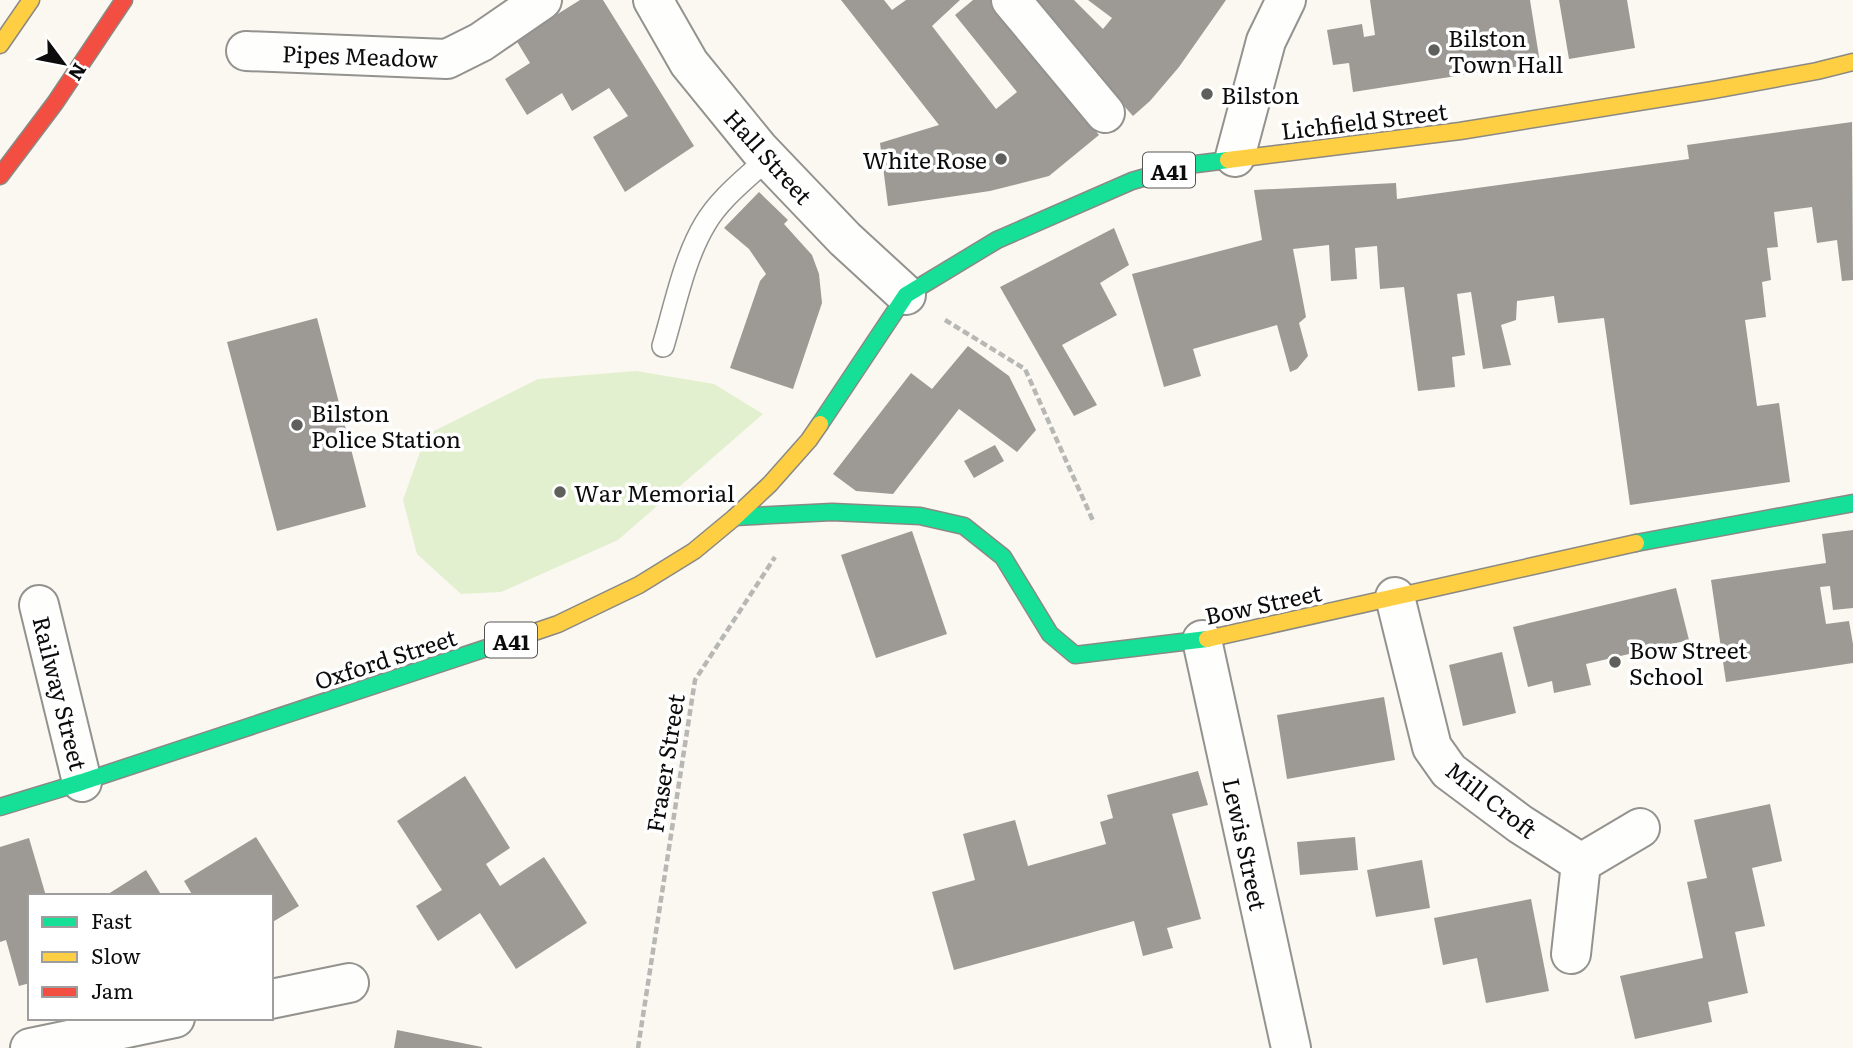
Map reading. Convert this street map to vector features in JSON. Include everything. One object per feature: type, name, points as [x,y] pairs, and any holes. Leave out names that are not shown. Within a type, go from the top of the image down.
[{"type":"main road","points":[[0,45],[31,0]]},
{"type":"main road","points":[[0,176],[55,103],[124,0]]},
{"type":"main road","name":"Lichfield Street","points":[[906,295],[998,240],[1132,181],[1188,164],[1460,131],[1713,90],[1853,62]]},
{"type":"main road","name":"Oxford Street","points":[[0,807],[558,624],[639,585],[694,551],[770,484],[809,440],[906,295]]},
{"type":"main road","name":"Bow Street","points":[[735,517],[832,512],[920,516],[964,526],[1003,557],[1050,634],[1075,655],[1202,640],[1627,545],[1853,503]]},
{"type":"street","name":"Pipes Meadow","points":[[246,51],[447,59],[481,42],[542,0]]},
{"type":"street","name":"Hall Street","points":[[653,0],[689,62],[768,158],[845,239],[906,295]]},
{"type":"street","points":[[1012,0],[1105,113]]},
{"type":"street","points":[[1235,158],[1266,41],[1286,0]]},
{"type":"street","name":"Mill Croft","points":[[1395,597],[1432,747],[1449,771],[1520,824],[1581,863]]},
{"type":"street","name":"Railway Street","points":[[39,605],[82,782]]},
{"type":"street","name":"Lewis Street","points":[[1202,640],[1291,1048]]},
{"type":"street","points":[[1571,954],[1581,863],[1640,828]]},
{"type":"street","points":[[273,999],[349,983]]},
{"type":"street","points":[[30,1048],[165,1020]]},
{"type":"lane","points":[[663,346],[687,266],[705,224],[722,201],[768,158]]},
{"type":"path","points":[[906,295],[1025,369],[1094,523]]},
{"type":"path","name":"Fraser Street","points":[[638,1048],[695,680],[804,513]]},
{"type":"green space","points":[[636,371],[714,384],[763,414],[618,540],[501,592],[461,594],[417,554],[403,500],[426,435],[538,379]]},
{"type":"building","points":[[580,0],[603,0],[694,146],[625,192],[593,137],[628,116],[609,88],[572,111],[562,93],[527,115],[505,79],[530,63],[516,40]]},
{"type":"building","points":[[841,0],[884,0],[892,10],[906,0],[960,0],[932,26],[996,109],[1017,92],[955,15],[973,0],[991,0],[1099,135],[1049,176],[990,191],[888,206],[880,143],[939,125]]},
{"type":"building","points":[[1029,0],[1074,0],[1103,29],[1112,18],[1088,0],[1226,0],[1179,67],[1150,101],[1133,116]]},
{"type":"building","name":"Bilston Town Hall","points":[[1370,0],[1530,0],[1540,63],[1353,92],[1349,63],[1333,65],[1327,30],[1362,24],[1364,37],[1375,35]]},
{"type":"building","points":[[1559,0],[1627,0],[1635,48],[1569,59]]},
{"type":"building","points":[[1852,122],[1853,280],[1842,281],[1837,240],[1817,243],[1812,207],[1774,212],[1778,247],[1767,248],[1771,280],[1762,282],[1766,317],[1745,320],[1757,406],[1779,403],[1790,482],[1630,505],[1604,318],[1558,323],[1554,296],[1517,301],[1516,320],[1501,325],[1511,365],[1483,369],[1471,292],[1457,294],[1465,355],[1452,357],[1455,387],[1418,391],[1404,287],[1380,289],[1377,246],[1355,248],[1357,279],[1331,281],[1329,245],[1293,249],[1306,317],[1299,323],[1308,356],[1297,369],[1290,372],[1277,325],[1193,349],[1201,376],[1164,387],[1132,274],[1262,240],[1254,190],[1396,183],[1397,199],[1689,159],[1687,145]]},
{"type":"building","points":[[759,192],[788,220],[784,224],[812,255],[819,274],[822,303],[793,389],[730,368],[760,281],[766,274],[749,249],[724,228]]},
{"type":"building","points":[[1114,228],[1129,265],[1100,283],[1117,315],[1062,345],[1097,405],[1074,416],[1000,287]]},
{"type":"building","name":"Bilston Police Station","points":[[317,318],[366,507],[277,531],[227,342]]},
{"type":"building","points":[[968,346],[1009,376],[1036,430],[1017,452],[959,409],[893,494],[856,491],[833,474],[911,373],[932,389]]},
{"type":"building","points":[[995,445],[1004,461],[974,478],[964,461]]},
{"type":"building","points":[[1853,530],[1853,608],[1833,610],[1830,586],[1820,587],[1826,624],[1849,621],[1853,663],[1726,682],[1711,580],[1826,563],[1822,534]]},
{"type":"building","points":[[912,531],[947,634],[876,658],[841,555]]},
{"type":"building","points":[[1676,588],[1689,640],[1586,664],[1591,685],[1554,693],[1552,681],[1528,687],[1513,627]]},
{"type":"building","points":[[1502,652],[1516,713],[1463,726],[1449,665]]},
{"type":"building","points":[[1384,697],[1395,760],[1287,779],[1277,715]]},
{"type":"building","points":[[1198,771],[1208,805],[1172,814],[1201,919],[1167,928],[1173,948],[1143,956],[1134,921],[954,970],[932,892],[975,880],[963,834],[1015,820],[1028,866],[1106,844],[1100,822],[1113,818],[1107,795]]},
{"type":"building","points":[[465,776],[510,848],[486,864],[500,886],[544,857],[587,923],[516,969],[480,913],[438,941],[416,906],[442,890],[397,821]]},
{"type":"building","points":[[1770,804],[1782,861],[1752,868],[1765,926],[1735,932],[1748,993],[1708,1002],[1712,1022],[1635,1039],[1620,976],[1703,958],[1687,882],[1707,878],[1694,820]]},
{"type":"building","points":[[256,837],[299,906],[273,922],[273,894],[192,894],[184,881]]},
{"type":"building","points":[[1355,837],[1358,870],[1300,875],[1297,842]]},
{"type":"building","points":[[29,838],[45,894],[28,894],[28,984],[19,986],[6,940],[0,942],[0,847]]},
{"type":"building","points":[[1422,860],[1430,908],[1376,917],[1367,870]]},
{"type":"building","points":[[146,870],[161,894],[108,894]]},
{"type":"building","points":[[1531,899],[1549,991],[1486,1003],[1477,958],[1443,965],[1434,918]]},
{"type":"building","points":[[397,1030],[482,1047],[482,1048],[394,1048]]},
{"type":"traffic: fast","points":[[820,424],[906,295],[997,240],[1132,181],[1188,165],[1228,160]]},
{"type":"traffic: fast","points":[[1636,543],[1853,503]]},
{"type":"traffic: fast","points":[[735,517],[832,512],[920,516],[964,526],[1003,557],[1050,634],[1075,655],[1207,639]]},
{"type":"traffic: fast","points":[[0,807],[514,639]]},
{"type":"traffic: slow","points":[[0,45],[31,0]]},
{"type":"traffic: slow","points":[[1228,160],[1460,131],[1713,90],[1853,62]]},
{"type":"traffic: slow","points":[[514,639],[558,624],[639,585],[694,551],[770,484],[820,424]]},
{"type":"traffic: slow","points":[[1207,639],[1636,543]]},
{"type":"traffic: jam","points":[[0,176],[55,103],[124,0]]},
{"type":"place","name":"Bilston Town Hall","points":[[1434,50]]},
{"type":"place","name":"Bilston","points":[[1207,94]]},
{"type":"place","name":"White Rose","points":[[1001,159]]},
{"type":"place","name":"Bilston Police Station","points":[[297,425]]},
{"type":"place","name":"War Memorial","points":[[560,492]]},
{"type":"place","name":"Bow Street School","points":[[1615,662]]}]
